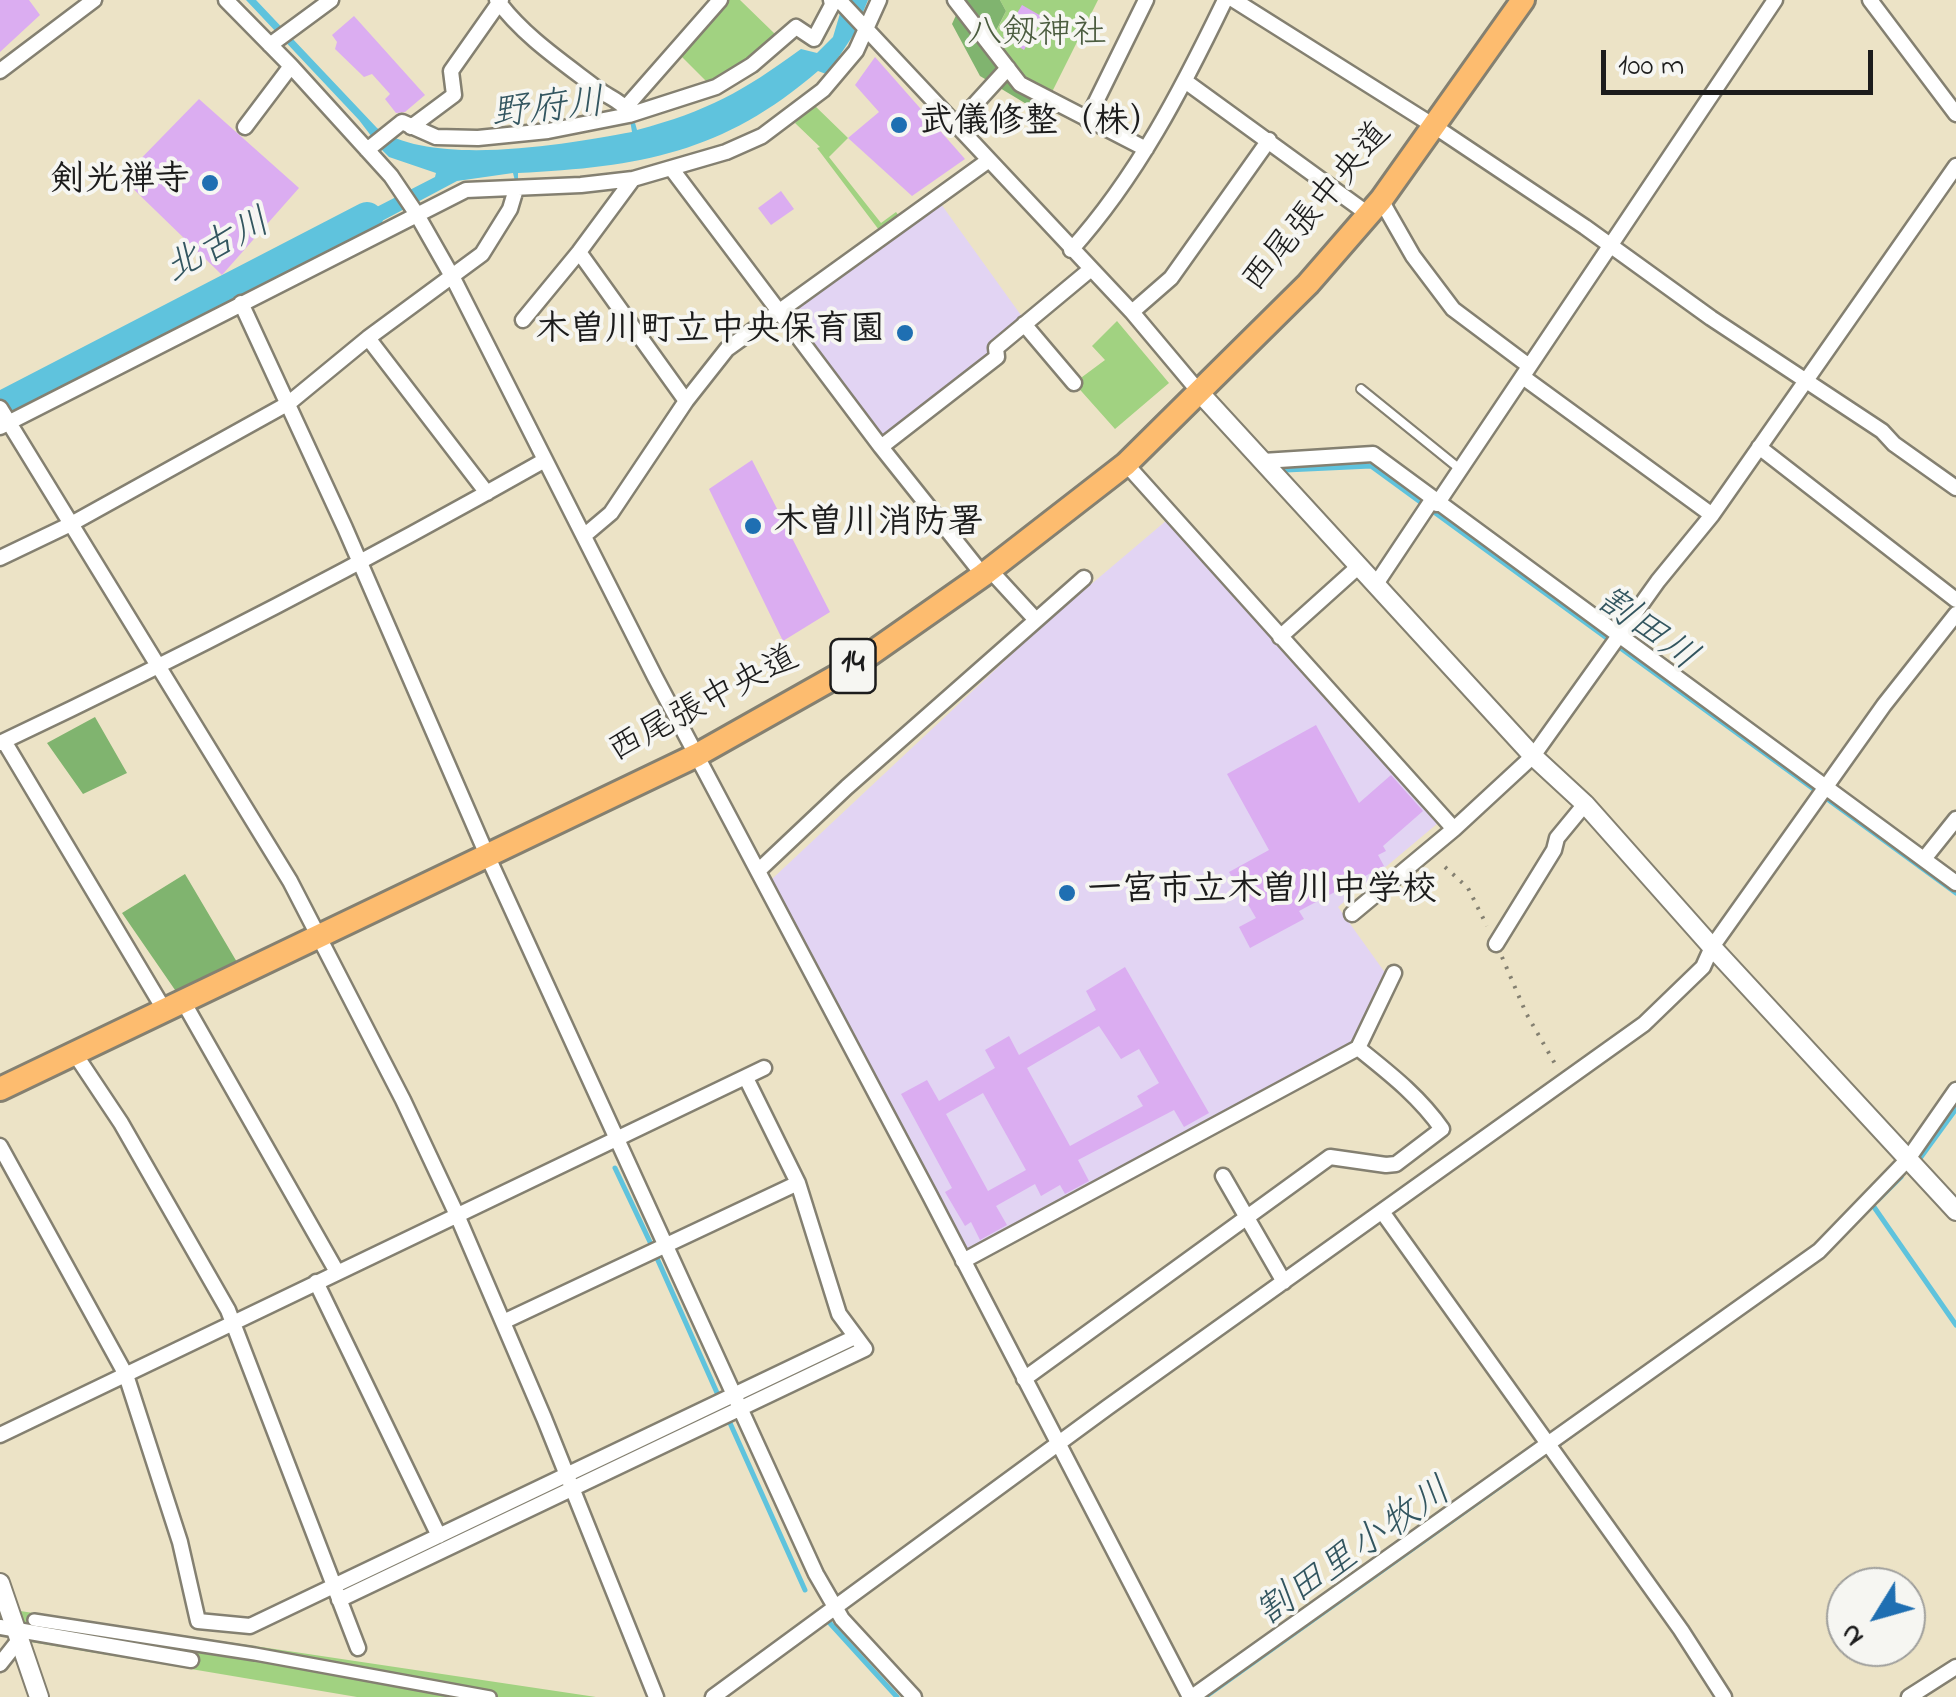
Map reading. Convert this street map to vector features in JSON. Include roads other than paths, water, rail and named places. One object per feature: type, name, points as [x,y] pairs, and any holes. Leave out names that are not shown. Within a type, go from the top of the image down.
[{"type":"main road","name":"西尾張中央道","points":[[0,1089],[696,755],[846,671],[987,573],[1126,464],[1308,284],[1375,207],[1523,0]]},
{"type":"street","points":[[0,70],[94,0]]},
{"type":"street","points":[[226,0],[273,43],[371,147],[453,278],[696,755],[1191,1697],[1819,1252],[1908,1159],[1956,1090]]},
{"type":"street","points":[[273,43],[331,0]]},
{"type":"street","points":[[627,111],[720,0]]},
{"type":"street","points":[[371,147],[402,122],[436,137],[478,138],[548,131],[716,87],[752,65],[796,27],[814,39],[832,5],[830,0]]},
{"type":"street","points":[[656,1697],[457,1215],[320,938],[290,881],[4,419],[466,190],[633,178],[726,152],[762,136],[823,90],[856,51],[879,0]]},
{"type":"street","points":[[954,0],[1020,84],[1146,149]]},
{"type":"street","points":[[1087,120],[1146,0]]},
{"type":"street","points":[[1071,250],[1106,212],[1146,149],[1225,0]]},
{"type":"street","points":[[1234,0],[1434,126],[1955,484]]},
{"type":"street","points":[[1376,584],[1431,505],[1461,470],[1776,0]]},
{"type":"street","points":[[1870,0],[1956,114]]},
{"type":"street","points":[[412,126],[454,95],[452,71],[499,1],[512,20],[627,111]]},
{"type":"street","points":[[840,1],[1132,312],[1200,393],[1533,756],[1585,804],[1712,948],[1956,1211]]},
{"type":"street","points":[[245,127],[291,66]]},
{"type":"street","points":[[956,124],[1008,68]]},
{"type":"street","points":[[1185,81],[1268,140],[1375,207],[1453,309],[1526,371],[1712,515]]},
{"type":"street","points":[[1132,312],[1171,278],[1268,140]]},
{"type":"street","points":[[585,535],[611,513],[726,349],[989,160]]},
{"type":"street","points":[[1352,914],[1533,756],[1615,640],[1712,515],[1956,166]]},
{"type":"street","points":[[671,168],[881,447],[987,573],[1036,620]]},
{"type":"street","points":[[523,320],[633,178]]},
{"type":"street","points":[[0,558],[70,524],[288,404],[368,338],[482,254],[510,209],[516,189]]},
{"type":"street","points":[[579,252],[686,402]]},
{"type":"street","points":[[881,447],[997,358],[996,348],[1090,269]]},
{"type":"street","points":[[241,303],[487,855],[834,1608],[914,1697]]},
{"type":"street","points":[[1024,324],[1074,383]]},
{"type":"street","points":[[368,338],[487,492]]},
{"type":"street","points":[[1759,447],[1956,600]]},
{"type":"street","points":[[1263,461],[1373,454],[1431,505],[1824,792],[1956,883]]},
{"type":"street","points":[[337,1272],[174,1007],[2,742],[158,668],[360,564],[545,460]]},
{"type":"street","points":[[1126,464],[1454,828]]},
{"type":"street","points":[[1280,637],[1359,566]]},
{"type":"street","points":[[758,872],[847,787],[1084,578]]},
{"type":"street","points":[[713,1697],[1608,1052],[1674,998],[1703,967],[1712,948],[1884,705],[1956,614]]},
{"type":"street","points":[[1496,944],[1558,838],[1585,804]]},
{"type":"street","points":[[1924,859],[1956,819]]},
{"type":"street","points":[[964,1261],[1358,1048],[1394,973]]},
{"type":"street","points":[[1024,1379],[1330,1158],[1396,1164],[1442,1129],[1402,1083],[1358,1048]]},
{"type":"street","points":[[74,1054],[121,1123],[232,1322],[358,1648]]},
{"type":"street","points":[[0,1435],[764,1068]]},
{"type":"street","points":[[0,1146],[126,1375],[180,1542],[198,1621],[250,1626],[337,1593],[739,1401],[864,1350],[839,1314],[798,1184],[746,1078]]},
{"type":"street","points":[[1223,1176],[1284,1282]]},
{"type":"street","points":[[503,1322],[798,1184]]},
{"type":"street","points":[[1383,1212],[1681,1630],[1724,1697]]},
{"type":"street","points":[[316,1282],[439,1536]]},
{"type":"street","points":[[337,1593],[439,1536],[570,1481]]},
{"type":"street","points":[[0,1583],[12,1632],[39,1697]]},
{"type":"street","points":[[34,1620],[254,1654],[490,1697]]},
{"type":"street","points":[[12,1632],[191,1660]]},
{"type":"street","points":[[0,1664],[12,1632]]},
{"type":"street","points":[[1909,1697],[1956,1667]]},
{"type":"lane","points":[[1360,389],[1461,470]]},
{"type":"water","points":[[246,0],[256,0],[377,128],[401,140],[431,147],[501,150],[632,132],[630,120],[634,119],[637,130],[705,107],[742,89],[801,49],[817,53],[833,37],[844,0],[868,0],[854,34],[826,74],[818,71],[783,99],[713,138],[641,160],[518,173],[518,181],[513,173],[457,181],[335,246],[328,232],[435,177],[436,173],[389,157]]},
{"type":"waterway","name":"北古川","points":[[0,408],[367,218]]},
{"type":"waterway","name":"割田川","points":[[1286,470],[1371,466],[1956,893]]},
{"type":"waterway","name":"割田里小牧川","points":[[1921,1157],[1956,1109]]},
{"type":"waterway","points":[[615,1168],[650,1242]]},
{"type":"waterway","name":"割田里小牧川","points":[[1878,1200],[1901,1177]]},
{"type":"waterway","points":[[1874,1207],[1956,1325]]},
{"type":"waterway","points":[[656,1256],[718,1395]]},
{"type":"waterway","points":[[730,1423],[805,1590]]},
{"type":"waterway","name":"割田里小牧川","points":[[1558,1445],[1584,1426]]},
{"type":"waterway","name":"割田里小牧川","points":[[1205,1697],[1540,1458]]},
{"type":"waterway","points":[[827,1620],[897,1697]]},
{"type":"place","name":"武儀修整（株）","points":[[899,125]]},
{"type":"place","name":"剣光禅寺","points":[[210,183]]},
{"type":"place","name":"木曽川町立中央保育園","points":[[905,333]]},
{"type":"place","name":"木曽川消防署","points":[[753,526]]},
{"type":"place","name":"一宮市立木曽川中学校","points":[[1067,893]]},
{"type":"park label","name":"八剱神社","points":[[1037,36]]},
{"type":"water label","name":"野府川","points":[[548,112]]}]
